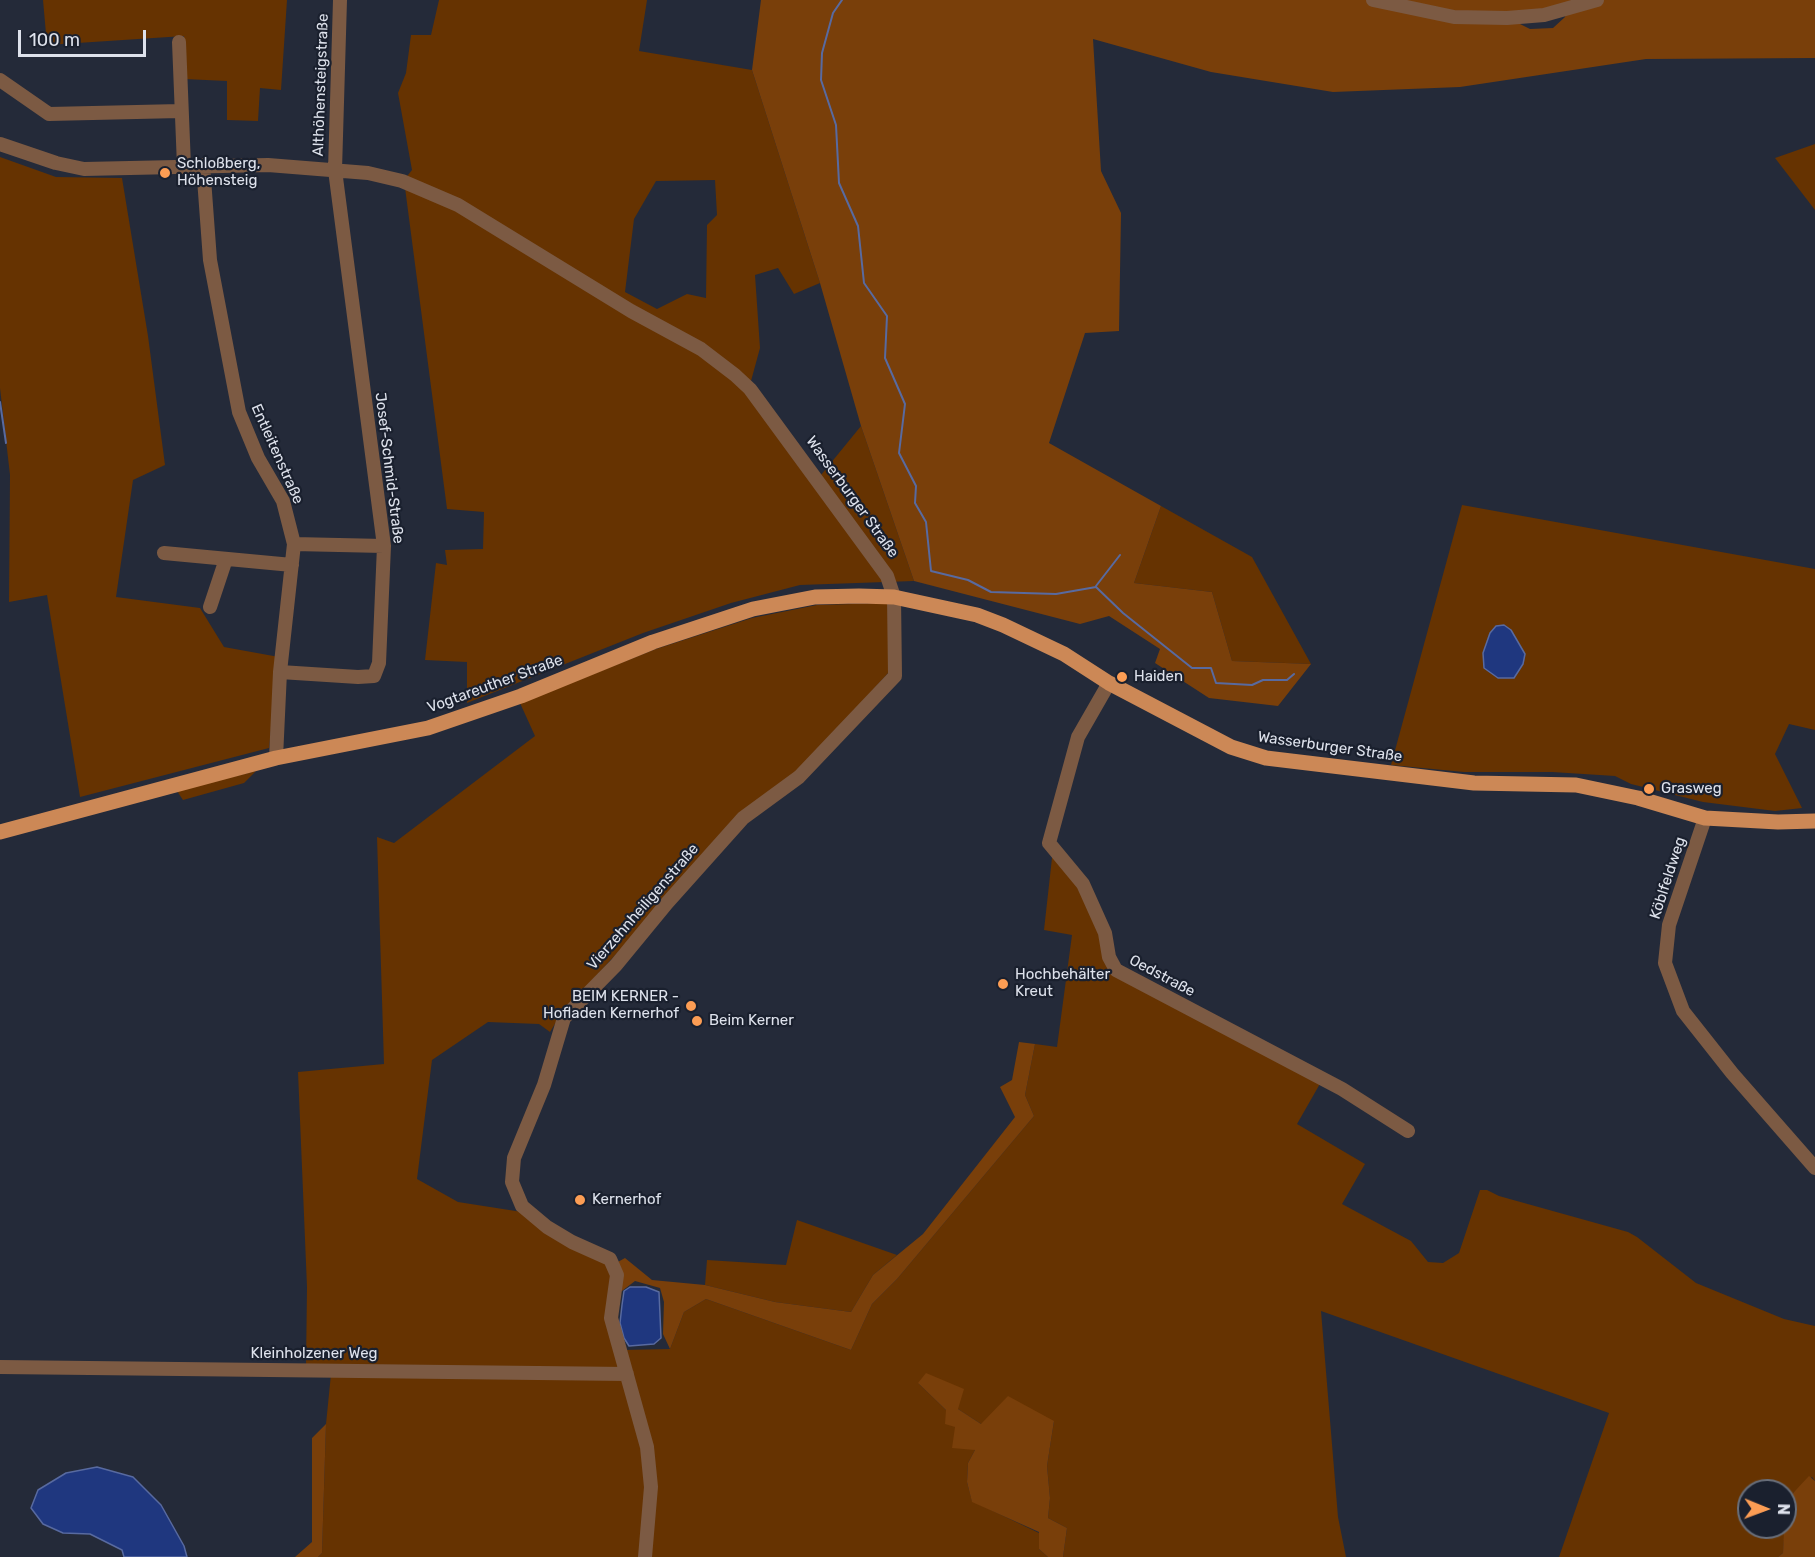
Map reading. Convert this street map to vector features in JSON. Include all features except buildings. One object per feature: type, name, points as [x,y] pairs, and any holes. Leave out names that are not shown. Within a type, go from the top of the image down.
[{"type":"main road","name":"Vogtareuther Straße","points":[[0,832],[276,758],[449,722],[654,642],[753,609],[815,597],[894,597]]},
{"type":"main road","name":"Wasserburger Straße","points":[[894,597],[977,615],[1003,625],[1064,654],[1109,683],[1231,747],[1266,758],[1474,783],[1576,785],[1638,798],[1706,818],[1815,822]]},
{"type":"street","name":"Althöhensteigstraße","points":[[335,170],[340,0]]},
{"type":"street","points":[[1373,0],[1454,16],[1507,18],[1544,15],[1598,0]]},
{"type":"street","points":[[179,42],[184,166]]},
{"type":"street","points":[[0,80],[49,114],[180,111]]},
{"type":"street","name":"Wasserburger Straße","points":[[0,144],[56,163],[84,169],[268,165],[368,173],[402,181],[458,205],[631,311],[701,349],[735,375],[750,389],[881,566],[894,597]]},
{"type":"street","name":"Entleitenstraße","points":[[203,165],[210,260],[239,412],[258,458],[283,501],[294,544],[280,672],[276,758]]},
{"type":"street","name":"Josef-Schmid-Straße","points":[[280,672],[374,676],[379,663],[384,546],[335,170]]},
{"type":"street","points":[[294,544],[384,546]]},
{"type":"street","points":[[164,553],[292,565]]},
{"type":"street","points":[[210,607],[226,559]]},
{"type":"street","name":"Vierzehnheiligenstraße","points":[[645,1557],[650,1477],[647,1447],[611,1318],[617,1275],[610,1258],[572,1242],[547,1227],[522,1206],[512,1182],[514,1158],[544,1085],[564,1018],[616,965],[667,903],[743,818],[799,777],[895,676],[894,597]]},
{"type":"street","name":"Oedstraße","points":[[1109,683],[1078,738],[1049,843],[1083,884],[1105,933],[1109,957],[1116,970],[1342,1089],[1408,1131]]},
{"type":"street","name":"Köblfeldweg","points":[[1706,818],[1669,925],[1665,963],[1683,1011],[1815,1168]]},
{"type":"street","name":"Kleinholzener Weg","points":[[0,1367],[627,1374]]},
{"type":"shaded area","points":[[43,0],[287,0],[281,90],[260,88],[258,121],[227,120],[227,81],[184,79],[184,36],[47,45]]},
{"type":"shaded area","points":[[439,0],[647,0],[639,51],[752,70],[820,283],[794,294],[778,268],[755,275],[760,348],[751,381],[821,475],[861,426],[914,581],[800,585],[731,603],[643,633],[467,703],[467,662],[425,660],[436,563],[447,565],[445,550],[483,549],[484,512],[447,509],[404,180],[412,170],[398,93],[406,73],[411,35],[431,35]],"holes":[[[715,180],[717,215],[707,225],[706,298],[687,294],[657,309],[625,292],[634,219],[656,181]]]},
{"type":"shaded area","points":[[761,0],[1815,0],[1815,58],[1646,59],[1460,87],[1333,92],[1211,72],[1093,39],[1101,171],[1121,213],[1119,331],[1085,333],[1049,443],[1161,506],[1134,583],[1212,592],[1232,661],[1311,664],[1278,706],[1209,698],[1155,663],[1160,649],[1109,616],[1080,624],[914,581],[861,426],[820,283],[752,70]],"holes":[[[1552,8],[1567,10],[1565,17],[1553,28],[1530,29],[1514,21]]]},
{"type":"shaded area","points":[[1815,144],[1815,210],[1775,158]]},
{"type":"shaded area","points":[[0,157],[56,177],[122,178],[148,336],[165,465],[133,480],[116,597],[200,608],[224,647],[279,657],[269,748],[80,797],[47,595],[9,602],[10,475],[0,388]]},
{"type":"shaded area","points":[[1462,505],[1815,569],[1815,730],[1789,724],[1775,754],[1802,808],[1775,811],[1703,802],[1631,784],[1615,776],[1552,772],[1464,772],[1391,765]],"holes":[[[1496,626],[1511,630],[1525,654],[1523,664],[1514,678],[1498,678],[1483,653],[1490,633]]]},
{"type":"shaded area","points":[[1161,506],[1252,557],[1311,664],[1232,661],[1212,592],[1134,583]]},
{"type":"shaded area","points":[[888,603],[889,672],[797,774],[651,916],[561,1014],[550,1032],[539,1024],[488,1022],[432,1060],[417,1179],[458,1202],[522,1212],[612,1266],[618,1368],[306,1366],[307,1287],[298,1072],[384,1064],[377,837],[394,843],[535,736],[520,703],[656,649],[752,618],[817,605]]},
{"type":"shaded area","points":[[256,771],[244,783],[183,800],[177,791]]},
{"type":"shaded area","points":[[1053,849],[1080,886],[1104,937],[1107,959],[1321,1082],[1297,1124],[1365,1164],[1342,1204],[1411,1241],[1428,1262],[1443,1263],[1459,1253],[1480,1190],[1487,1190],[1499,1196],[1628,1232],[1696,1283],[1784,1319],[1815,1326],[1815,1481],[1812,1477],[1797,1490],[1797,1479],[1737,1479],[1737,1539],[1784,1539],[1783,1553],[1778,1557],[1559,1557],[1609,1413],[1321,1311],[1338,1517],[1346,1557],[1063,1557],[1067,1528],[1048,1518],[1050,1498],[1047,1466],[1054,1421],[981,1424],[918,1383],[946,1410],[955,1427],[975,1450],[968,1463],[967,1482],[972,1501],[1039,1533],[1039,1549],[1048,1557],[647,1557],[654,1505],[623,1350],[670,1349],[684,1312],[706,1299],[851,1350],[872,1304],[897,1279],[1034,1116],[1025,1095],[1035,1044],[1057,1047],[1072,935],[1044,930]]},
{"type":"shaded area","points":[[1019,1042],[1035,1044],[1025,1095],[1034,1116],[897,1279],[872,1304],[851,1350],[706,1299],[684,1312],[670,1349],[663,1334],[664,1302],[660,1288],[635,1281],[618,1294],[616,1263],[625,1258],[652,1280],[705,1285],[775,1302],[851,1312],[873,1275],[923,1234],[1015,1117],[1000,1087],[1012,1080]]},
{"type":"shaded area","points":[[797,1220],[897,1255],[873,1275],[851,1312],[775,1302],[705,1285],[707,1260],[786,1265]]},
{"type":"shaded area","points":[[926,1373],[964,1389],[958,1409],[981,1424],[1008,1396],[1054,1421],[1047,1466],[1050,1498],[1048,1518],[1067,1528],[1063,1557],[1048,1557],[1039,1549],[1039,1532],[972,1502],[967,1482],[968,1463],[975,1450],[952,1448],[955,1427],[945,1424],[946,1410],[918,1383]]},
{"type":"shaded area","points":[[331,1374],[623,1380],[636,1413],[646,1480],[641,1557],[318,1557],[322,1553],[326,1424]]},
{"type":"shaded area","points":[[326,1424],[322,1553],[318,1557],[295,1557],[312,1542],[312,1438]]},
{"type":"shaded area","points":[[1809,1476],[1815,1481],[1815,1557],[1778,1557],[1783,1553],[1784,1539],[1797,1539],[1797,1489]]},
{"type":"water","points":[[1504,625],[1511,630],[1525,654],[1523,664],[1514,678],[1498,678],[1484,668],[1483,653],[1490,633],[1496,626]]},
{"type":"water","points":[[630,1287],[646,1287],[659,1292],[661,1338],[654,1344],[629,1346],[624,1338],[620,1323],[622,1305],[624,1291]]},
{"type":"water","points":[[97,1467],[133,1477],[161,1505],[184,1546],[187,1557],[124,1557],[122,1550],[90,1534],[63,1533],[43,1524],[31,1508],[38,1490],[66,1473]]},
{"type":"waterway","points":[[842,0],[833,13],[822,53],[821,80],[836,125],[839,183],[858,226],[864,283],[887,316],[885,358],[905,404],[899,453],[916,486],[915,503],[926,522],[931,571],[968,580],[991,592],[1056,594],[1096,587],[1123,613],[1192,668],[1211,668],[1216,683],[1252,685],[1263,680],[1287,680],[1294,674]]},
{"type":"waterway","points":[[0,402],[6,443]]},
{"type":"waterway","points":[[1096,586],[1120,555]]},
{"type":"place","name":"Schloßberg, Höhensteig","points":[[165,173]]},
{"type":"place","name":"Haiden","points":[[1122,677]]},
{"type":"place","name":"Grasweg","points":[[1649,789]]},
{"type":"place","name":"Hochbehälter Kreut","points":[[1003,984]]},
{"type":"place","name":"BEIM KERNER - Hofladen Kernerhof","points":[[691,1006]]},
{"type":"place","name":"Beim Kerner","points":[[697,1021]]},
{"type":"place","name":"Kernerhof","points":[[580,1200]]}]
